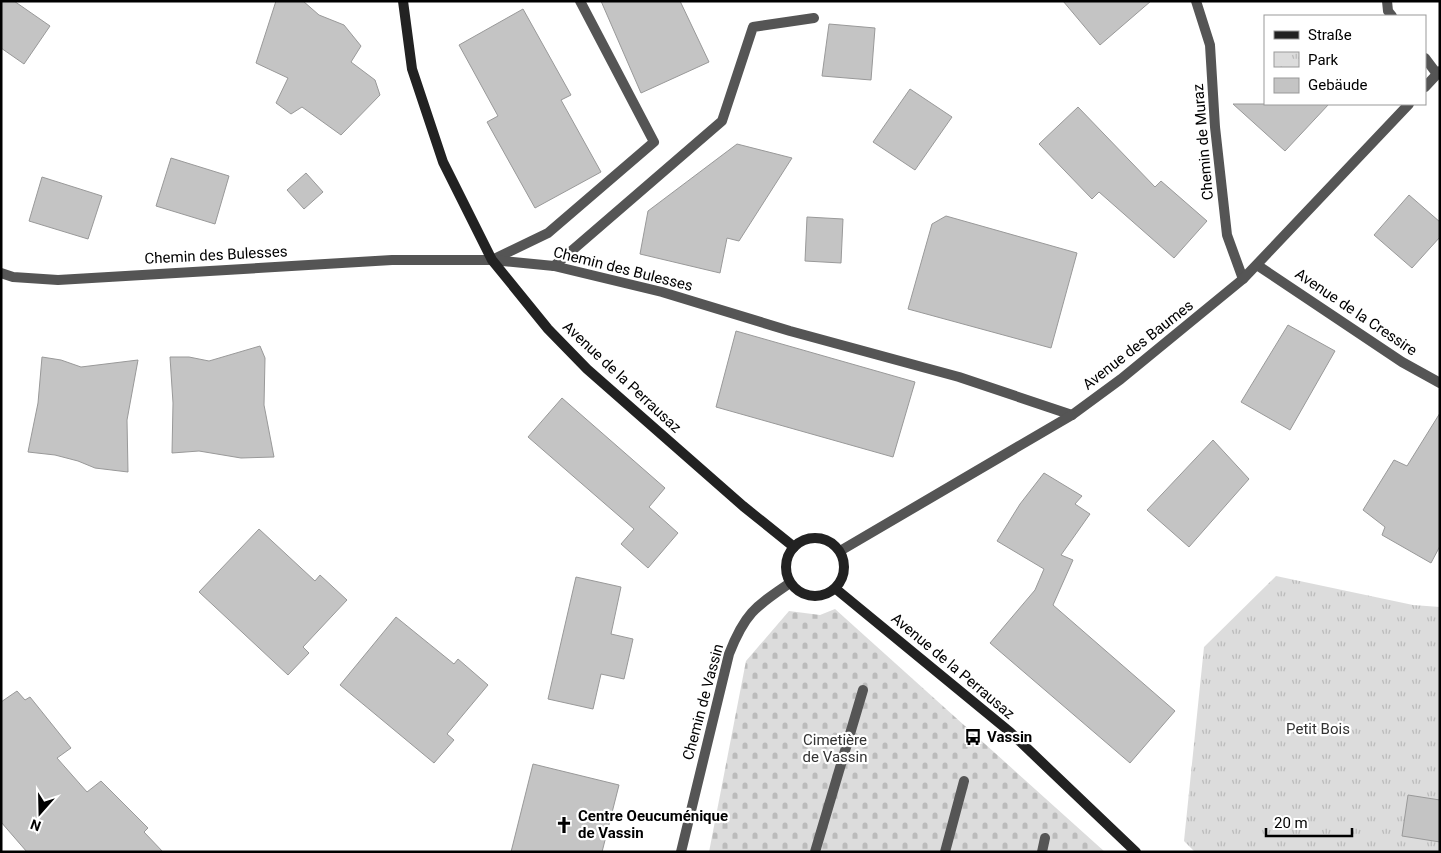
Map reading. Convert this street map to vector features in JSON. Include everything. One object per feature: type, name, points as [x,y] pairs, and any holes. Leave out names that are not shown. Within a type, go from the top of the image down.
[{"type":"street","name":"Avenue de la Perrausaz","points":[[403,1],[412,69],[443,162],[492,260],[548,329],[587,369],[743,506],[794,546]]},
{"type":"street","points":[[492,260],[548,233],[654,142],[580,1]]},
{"type":"street","name":"Chemin de Muraz","points":[[1196,1],[1210,44],[1215,127],[1227,235],[1243,279]]},
{"type":"street","points":[[1387,1],[1388,11],[1391,15]]},
{"type":"street","points":[[554,266],[722,121],[753,27],[814,18]]},
{"type":"street","points":[[1426,59],[1438,73],[1426,86]]},
{"type":"street","name":"Avenue des Baumes","points":[[840,551],[1072,415],[1121,379],[1243,279],[1408,105]]},
{"type":"street","name":"Chemin des Bulesses","points":[[1,273],[13,277],[58,280],[392,260],[492,260],[554,266],[662,292],[790,331],[959,377],[1072,415]]},
{"type":"street","name":"Avenue de la Cressire","points":[[1257,265],[1402,362],[1440,383]]},
{"type":"street","points":[[823,539],[832,543],[840,551],[844,560],[845,570],[836,589],[822,596],[806,596],[797,591],[790,583],[786,564],[794,546],[803,540],[823,539]]},
{"type":"street","name":"Chemin de Vassin","points":[[681,852],[729,654],[739,629],[757,605],[790,583]]},
{"type":"street","name":"Avenue de la Perrausaz","points":[[836,589],[1010,732],[1136,852]]},
{"type":"street","points":[[815,852],[862,690]]},
{"type":"street","points":[[945,852],[964,780]]},
{"type":"street","points":[[1042,852],[1045,838]]},
{"type":"green space","name":"Petit Bois","points":[[1276,576],[1413,605],[1440,607],[1440,852],[1195,852],[1184,841],[1204,647]]},
{"type":"green space","name":"Cimetière de Vassin","points":[[835,609],[1105,852],[709,852],[746,661],[789,611],[820,615]]},
{"type":"building","points":[[1,1],[14,1],[50,26],[24,64],[1,48]]},
{"type":"building","points":[[276,1],[303,1],[319,15],[344,25],[361,46],[351,62],[375,80],[380,95],[341,135],[302,107],[291,114],[276,103],[288,78],[256,63]]},
{"type":"building","points":[[601,1],[680,1],[709,62],[641,93]]},
{"type":"building","points":[[1063,1],[1151,1],[1100,45]]},
{"type":"building","points":[[523,9],[571,95],[561,100],[601,172],[535,208],[487,122],[498,116],[459,45]]},
{"type":"building","points":[[829,24],[875,28],[871,80],[822,76]]},
{"type":"building","points":[[910,89],[952,117],[915,170],[873,142]]},
{"type":"building","points":[[1233,104],[1328,105],[1285,151]]},
{"type":"building","points":[[1078,107],[1155,187],[1161,181],[1207,221],[1174,258],[1099,192],[1092,199],[1039,144]]},
{"type":"building","points":[[737,144],[792,158],[739,241],[727,238],[720,273],[640,254],[648,211]]},
{"type":"building","points":[[171,158],[229,176],[215,224],[156,206]]},
{"type":"building","points":[[306,173],[323,192],[304,209],[287,190]]},
{"type":"building","points":[[42,177],[102,196],[88,239],[29,221]]},
{"type":"building","points":[[1409,195],[1440,222],[1440,237],[1412,268],[1374,235]]},
{"type":"building","points":[[946,216],[1077,253],[1051,348],[908,309],[932,224]]},
{"type":"building","points":[[807,217],[843,219],[841,263],[805,261]]},
{"type":"building","points":[[1288,325],[1335,351],[1290,430],[1241,402]]},
{"type":"building","points":[[736,331],[915,382],[893,457],[716,407]]},
{"type":"building","points":[[260,346],[265,358],[264,405],[274,457],[241,458],[199,451],[172,453],[173,403],[170,357],[189,357],[209,361]]},
{"type":"building","points":[[42,357],[61,360],[81,367],[138,360],[127,420],[128,472],[95,468],[55,455],[28,452],[38,403]]},
{"type":"building","points":[[562,398],[665,488],[649,507],[678,533],[648,568],[621,544],[634,529],[528,437]]},
{"type":"building","points":[[1440,413],[1440,546],[1431,563],[1382,535],[1385,527],[1363,510],[1394,460],[1407,466]]},
{"type":"building","points":[[1213,440],[1249,479],[1189,547],[1147,510]]},
{"type":"building","points":[[1044,473],[1082,496],[1075,504],[1090,514],[1061,555],[1073,560],[1053,605],[1175,711],[1130,763],[990,643],[1035,590],[1044,569],[997,541],[1020,504]]},
{"type":"building","points":[[259,529],[315,581],[320,575],[347,600],[303,647],[309,653],[288,675],[199,592]]},
{"type":"building","points":[[576,577],[621,587],[611,634],[633,639],[624,679],[601,674],[593,709],[548,699]]},
{"type":"building","points":[[396,617],[454,664],[458,659],[488,685],[447,734],[454,740],[434,763],[340,685]]},
{"type":"building","points":[[17,691],[25,700],[30,697],[71,748],[57,758],[87,792],[101,781],[148,828],[144,832],[163,852],[27,852],[1,822],[1,702]]},
{"type":"building","name":"Centre Oeucuménique de Vassin","points":[[533,764],[619,785],[602,852],[511,852]]},
{"type":"building","points":[[1408,795],[1440,800],[1440,842],[1402,836]]},
{"type":"place","name":"Vassin","points":[[973,737]]},
{"type":"place","name":"Centre Oeucuménique de Vassin","points":[[564,825]]}]
